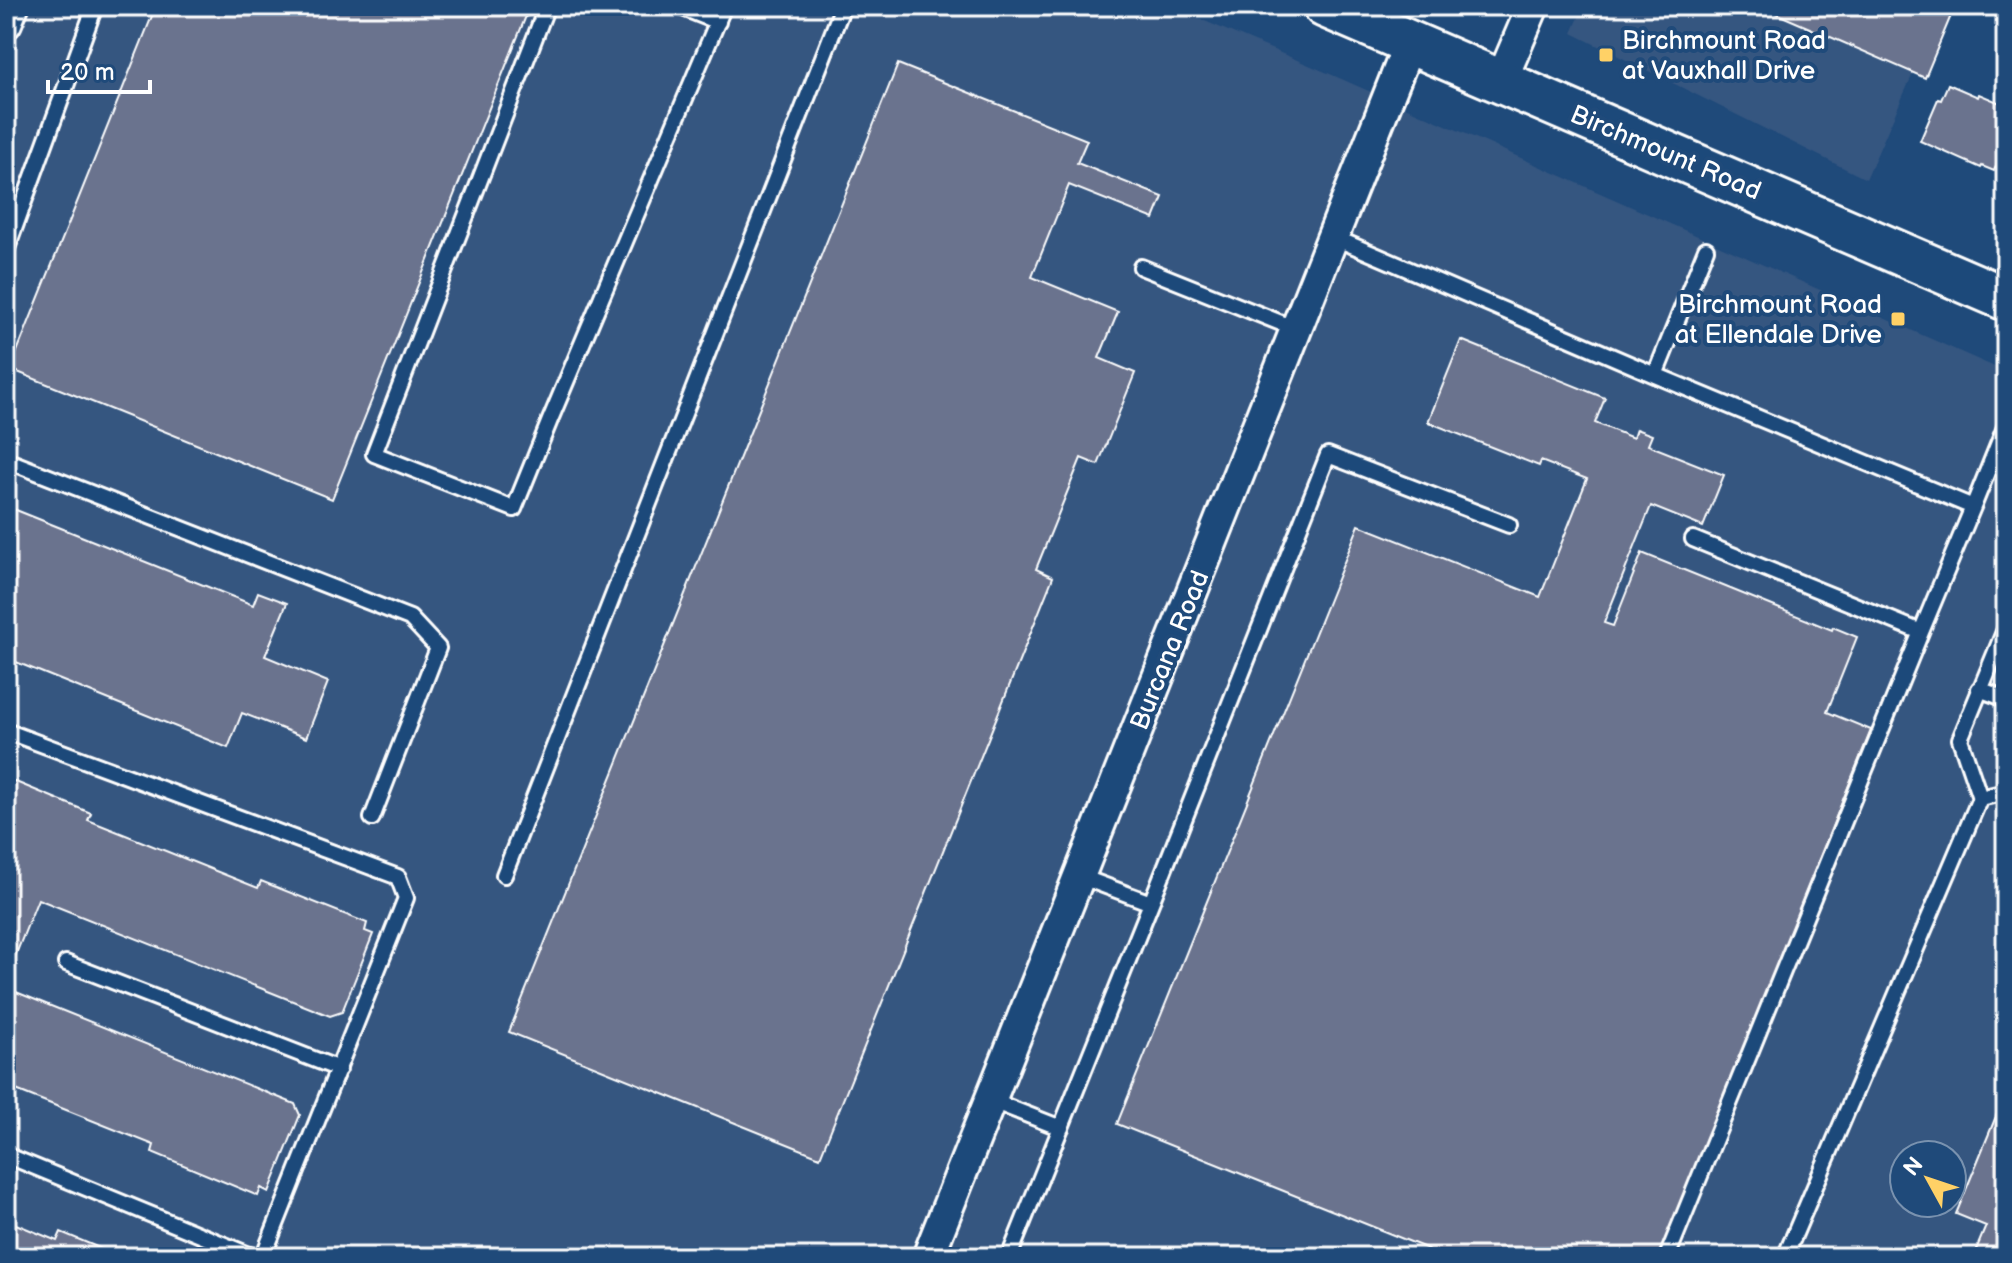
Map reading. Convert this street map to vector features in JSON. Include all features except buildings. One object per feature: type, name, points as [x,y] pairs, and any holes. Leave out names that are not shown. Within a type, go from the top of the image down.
[{"type":"main road","name":"Birchmount Road","points":[[1325,6],[2006,299]]},
{"type":"street","points":[[6,23],[13,6]]},
{"type":"street","points":[[1501,81],[1533,6]]},
{"type":"street","name":"Burcana Road","points":[[928,1257],[1410,42]]},
{"type":"lane","points":[[6,251],[95,6]]},
{"type":"lane","points":[[547,6],[374,454],[514,509],[724,6]]},
{"type":"lane","points":[[678,6],[718,22]]},
{"type":"lane","points":[[504,875],[843,6]]},
{"type":"lane","points":[[1333,237],[1973,507]]},
{"type":"lane","points":[[1655,375],[1706,249]]},
{"type":"lane","points":[[1141,267],[1296,329]]},
{"type":"lane","points":[[1667,1257],[2006,425]]},
{"type":"lane","points":[[1009,1257],[1328,455],[1509,525]]},
{"type":"lane","points":[[6,460],[410,618],[438,648],[372,818]]},
{"type":"lane","points":[[1693,539],[1921,632]]},
{"type":"lane","points":[[1785,1257],[1980,798],[1960,739],[2006,627]]},
{"type":"lane","points":[[1979,689],[2006,699]]},
{"type":"lane","points":[[6,731],[398,877],[406,898],[263,1257]]},
{"type":"lane","points":[[1980,798],[2006,792]]},
{"type":"lane","points":[[1079,876],[1151,903]]},
{"type":"lane","points":[[66,963],[339,1069]]},
{"type":"lane","points":[[990,1100],[1061,1128]]},
{"type":"lane","points":[[6,1155],[254,1257]]},
{"type":"shaded area","points":[[6,6],[1169,6],[2006,372],[2006,1257],[6,1257]]},
{"type":"shaded area","points":[[1584,6],[1943,6],[1866,179],[1572,33]]},
{"type":"place","name":"Birchmount Road at Vauxhall Drive","points":[[1606,55]]},
{"type":"place","name":"Birchmount Road at Ellendale Drive","points":[[1898,319]]}]
